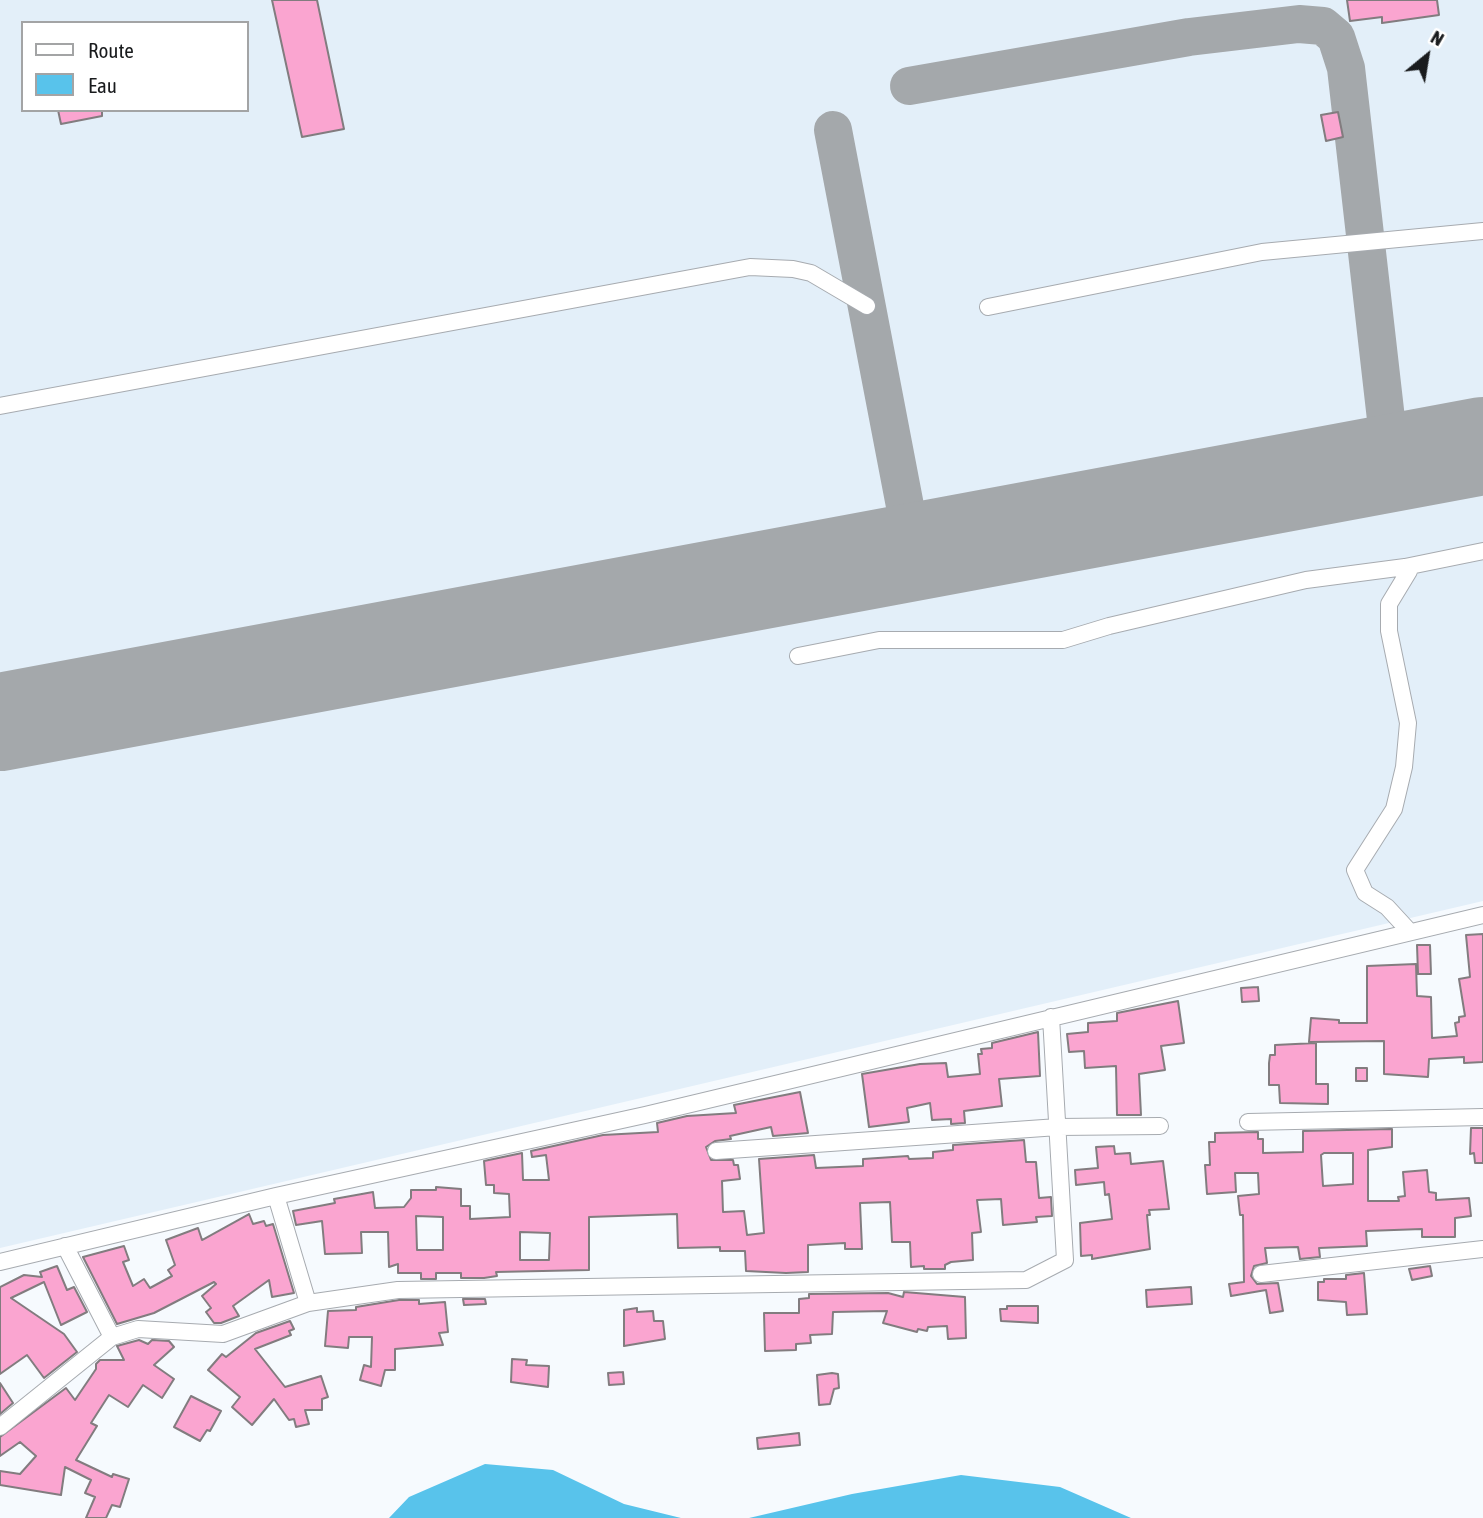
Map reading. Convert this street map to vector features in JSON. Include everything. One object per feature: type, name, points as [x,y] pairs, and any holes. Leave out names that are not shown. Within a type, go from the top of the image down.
[{"type":"street","points":[[988,307],[1262,252],[1483,231]]},
{"type":"street","points":[[0,407],[750,267],[793,269],[811,273],[867,306]]},
{"type":"street","points":[[798,656],[879,640],[1063,640],[1109,626],[1307,580],[1405,567],[1483,551]]},
{"type":"street","points":[[1405,567],[1409,571],[1389,604],[1389,631],[1408,723],[1404,766],[1394,809],[1355,870],[1365,892],[1387,906],[1410,932]]},
{"type":"street","points":[[0,1262],[276,1196],[645,1115],[1483,915]]},
{"type":"street","points":[[0,1427],[111,1337],[138,1329],[223,1334],[308,1303],[398,1290],[1026,1280],[1065,1260],[1051,1017]]},
{"type":"street","points":[[1248,1122],[1483,1117]]},
{"type":"street","points":[[716,1151],[1058,1127],[1160,1126]]},
{"type":"street","points":[[276,1196],[308,1303]]},
{"type":"street","points":[[65,1246],[111,1337]]},
{"type":"street","points":[[1261,1274],[1483,1250]]},
{"type":"shaded area","points":[[0,0],[1483,0],[1483,901],[0,1248]]},
{"type":"water","points":[[485,1464],[553,1470],[624,1504],[681,1518],[389,1518],[409,1497]]},
{"type":"water","points":[[961,1475],[1060,1487],[1131,1518],[749,1518],[852,1494]]},
{"type":"building","points":[[272,0],[317,0],[344,129],[302,137]]},
{"type":"building","points":[[1347,0],[1437,0],[1439,15],[1382,23],[1382,17],[1350,21]]},
{"type":"building","points":[[58,112],[102,112],[102,116],[61,124]]},
{"type":"building","points":[[1338,112],[1343,137],[1326,141],[1321,115]]},
{"type":"building","points":[[1483,934],[1483,1062],[1464,1063],[1464,1057],[1429,1059],[1428,1077],[1384,1074],[1384,1041],[1309,1042],[1311,1018],[1339,1020],[1339,1023],[1367,1023],[1367,966],[1416,964],[1417,996],[1431,997],[1432,1038],[1457,1036],[1455,1023],[1459,1022],[1459,1017],[1465,1016],[1459,979],[1470,977],[1466,935]]},
{"type":"building","points":[[1417,945],[1430,945],[1431,974],[1418,974]]},
{"type":"building","points":[[1258,987],[1259,1001],[1242,1002],[1241,988]]},
{"type":"building","points":[[1178,1001],[1184,1043],[1161,1046],[1165,1070],[1139,1074],[1141,1115],[1117,1115],[1116,1066],[1085,1068],[1084,1051],[1069,1052],[1067,1034],[1088,1032],[1088,1023],[1117,1021],[1117,1013]]},
{"type":"building","points":[[1038,1032],[1040,1076],[999,1079],[1002,1106],[964,1111],[965,1123],[951,1124],[951,1119],[932,1120],[930,1103],[907,1108],[909,1122],[869,1127],[862,1074],[920,1064],[946,1063],[948,1077],[980,1074],[978,1054],[982,1054],[981,1049],[992,1048],[992,1043]]},
{"type":"building","points":[[1316,1043],[1316,1084],[1328,1084],[1328,1104],[1280,1103],[1279,1085],[1269,1085],[1270,1055],[1275,1055],[1275,1045]]},
{"type":"building","points":[[1356,1068],[1367,1068],[1367,1081],[1356,1081]]},
{"type":"building","points":[[800,1092],[808,1133],[773,1136],[771,1127],[730,1136],[731,1139],[715,1141],[706,1147],[711,1160],[733,1160],[734,1165],[738,1165],[740,1179],[722,1181],[723,1212],[744,1211],[747,1235],[764,1233],[759,1159],[814,1155],[816,1168],[863,1166],[863,1159],[908,1156],[909,1159],[933,1158],[933,1152],[953,1150],[953,1145],[1024,1140],[1026,1162],[1036,1162],[1039,1198],[1051,1197],[1052,1216],[1036,1217],[1037,1222],[1003,1225],[1001,1199],[977,1200],[981,1232],[972,1233],[973,1260],[951,1262],[945,1265],[945,1269],[924,1269],[924,1266],[911,1267],[910,1242],[892,1242],[890,1202],[860,1203],[862,1249],[845,1249],[845,1243],[808,1245],[808,1272],[786,1273],[746,1271],[745,1251],[720,1251],[720,1247],[678,1248],[677,1214],[589,1217],[589,1270],[496,1272],[497,1276],[484,1278],[461,1278],[461,1273],[436,1273],[436,1279],[421,1279],[421,1273],[398,1273],[398,1264],[389,1267],[388,1232],[361,1232],[362,1253],[325,1254],[322,1221],[296,1225],[293,1211],[335,1203],[334,1199],[373,1192],[375,1208],[404,1207],[411,1198],[411,1190],[436,1190],[436,1187],[461,1189],[461,1206],[470,1206],[470,1219],[510,1217],[509,1194],[494,1193],[494,1185],[486,1185],[484,1161],[522,1153],[523,1180],[549,1180],[546,1155],[532,1157],[531,1151],[603,1135],[658,1132],[657,1123],[687,1116],[736,1113],[734,1105]],"holes":[[[416,1216],[443,1217],[443,1250],[417,1250]],[[520,1232],[550,1233],[549,1260],[520,1260]]]},
{"type":"building","points":[[1471,1128],[1483,1128],[1483,1163],[1475,1163],[1474,1153],[1470,1154]]},
{"type":"building","points":[[1392,1129],[1392,1147],[1368,1150],[1368,1201],[1399,1201],[1398,1197],[1405,1196],[1403,1172],[1427,1170],[1429,1192],[1436,1193],[1436,1200],[1469,1198],[1471,1216],[1455,1218],[1455,1237],[1422,1237],[1422,1229],[1366,1231],[1367,1246],[1319,1248],[1320,1257],[1300,1259],[1298,1247],[1265,1248],[1267,1263],[1254,1266],[1251,1276],[1257,1284],[1278,1283],[1283,1311],[1270,1313],[1266,1290],[1231,1296],[1229,1284],[1244,1282],[1243,1215],[1240,1215],[1238,1196],[1259,1194],[1258,1173],[1235,1173],[1236,1192],[1207,1194],[1205,1165],[1210,1165],[1209,1142],[1215,1142],[1215,1133],[1258,1132],[1258,1139],[1263,1139],[1263,1153],[1303,1152],[1303,1131]],"holes":[[[1353,1153],[1353,1184],[1323,1186],[1321,1155]]]},
{"type":"building","points":[[1114,1146],[1115,1154],[1130,1153],[1131,1164],[1163,1161],[1169,1209],[1149,1210],[1150,1215],[1147,1215],[1150,1249],[1092,1259],[1092,1255],[1081,1256],[1080,1223],[1112,1219],[1109,1194],[1105,1195],[1104,1182],[1076,1185],[1075,1170],[1098,1168],[1096,1147]]},
{"type":"building","points":[[249,1214],[253,1224],[264,1221],[266,1226],[273,1224],[294,1293],[272,1297],[269,1280],[233,1306],[239,1316],[214,1323],[206,1312],[211,1308],[202,1296],[216,1284],[214,1282],[154,1313],[117,1324],[83,1257],[124,1246],[129,1260],[123,1262],[133,1286],[144,1279],[150,1288],[172,1276],[168,1270],[175,1265],[166,1240],[198,1228],[202,1240]]},
{"type":"building","points":[[57,1266],[67,1290],[74,1287],[87,1312],[61,1325],[44,1282],[11,1298],[64,1334],[77,1352],[44,1378],[27,1355],[0,1374],[0,1287],[24,1275],[42,1277],[40,1272]]},
{"type":"building","points":[[1430,1266],[1432,1276],[1412,1280],[1409,1269]]},
{"type":"building","points":[[1364,1273],[1367,1314],[1347,1315],[1346,1302],[1318,1300],[1318,1282],[1324,1282],[1324,1279],[1346,1279],[1346,1275]]},
{"type":"building","points":[[1191,1287],[1192,1304],[1147,1307],[1146,1290]]},
{"type":"building","points":[[904,1292],[965,1297],[966,1338],[948,1339],[947,1326],[928,1327],[927,1331],[918,1329],[917,1332],[883,1323],[887,1311],[833,1312],[832,1334],[810,1335],[811,1343],[796,1344],[796,1350],[765,1351],[764,1313],[799,1313],[799,1299],[809,1298],[809,1294],[888,1293],[903,1297]]},
{"type":"building","points":[[463,1299],[485,1299],[486,1304],[464,1305]]},
{"type":"building","points":[[399,1300],[419,1300],[419,1304],[445,1302],[448,1332],[439,1333],[443,1345],[395,1349],[395,1370],[385,1370],[381,1386],[360,1380],[364,1365],[371,1367],[372,1337],[349,1337],[348,1348],[325,1346],[328,1311],[356,1310],[356,1307]]},
{"type":"building","points":[[1007,1306],[1038,1306],[1038,1323],[1001,1321],[1000,1309],[1007,1309]]},
{"type":"building","points":[[637,1308],[637,1312],[653,1311],[654,1321],[663,1321],[665,1339],[624,1346],[624,1310]]},
{"type":"building","points":[[290,1321],[294,1329],[289,1331],[291,1335],[255,1349],[285,1387],[321,1376],[328,1397],[322,1399],[322,1410],[305,1410],[309,1424],[296,1427],[294,1419],[289,1420],[274,1399],[252,1425],[232,1407],[240,1397],[208,1370],[222,1354],[226,1357],[256,1333]]},
{"type":"building","points":[[139,1340],[148,1344],[152,1340],[169,1341],[174,1347],[154,1365],[174,1379],[162,1398],[143,1385],[128,1407],[109,1395],[91,1423],[97,1426],[76,1460],[112,1477],[113,1474],[129,1479],[120,1507],[112,1505],[106,1518],[86,1518],[95,1497],[85,1493],[91,1480],[65,1467],[61,1495],[0,1485],[0,1471],[20,1474],[36,1456],[20,1442],[0,1456],[0,1437],[66,1388],[75,1400],[100,1360],[124,1360],[117,1346]]},
{"type":"building","points":[[512,1359],[527,1360],[526,1365],[549,1366],[548,1387],[511,1382]]},
{"type":"building","points":[[623,1372],[624,1384],[609,1385],[608,1373]]},
{"type":"building","points":[[838,1374],[839,1388],[834,1389],[830,1404],[819,1405],[817,1375]]},
{"type":"building","points":[[0,1383],[13,1403],[0,1414]]},
{"type":"building","points":[[191,1396],[221,1411],[210,1431],[207,1430],[200,1441],[174,1427]]},
{"type":"building","points":[[799,1433],[800,1445],[758,1449],[757,1438]]},
{"type":"taxiway","points":[[909,86],[1189,37],[1299,24],[1323,26],[1336,37],[1346,68],[1391,463]]},
{"type":"taxiway","points":[[833,130],[914,553]]},
{"type":"runway","points":[[0,722],[1483,446]]}]
